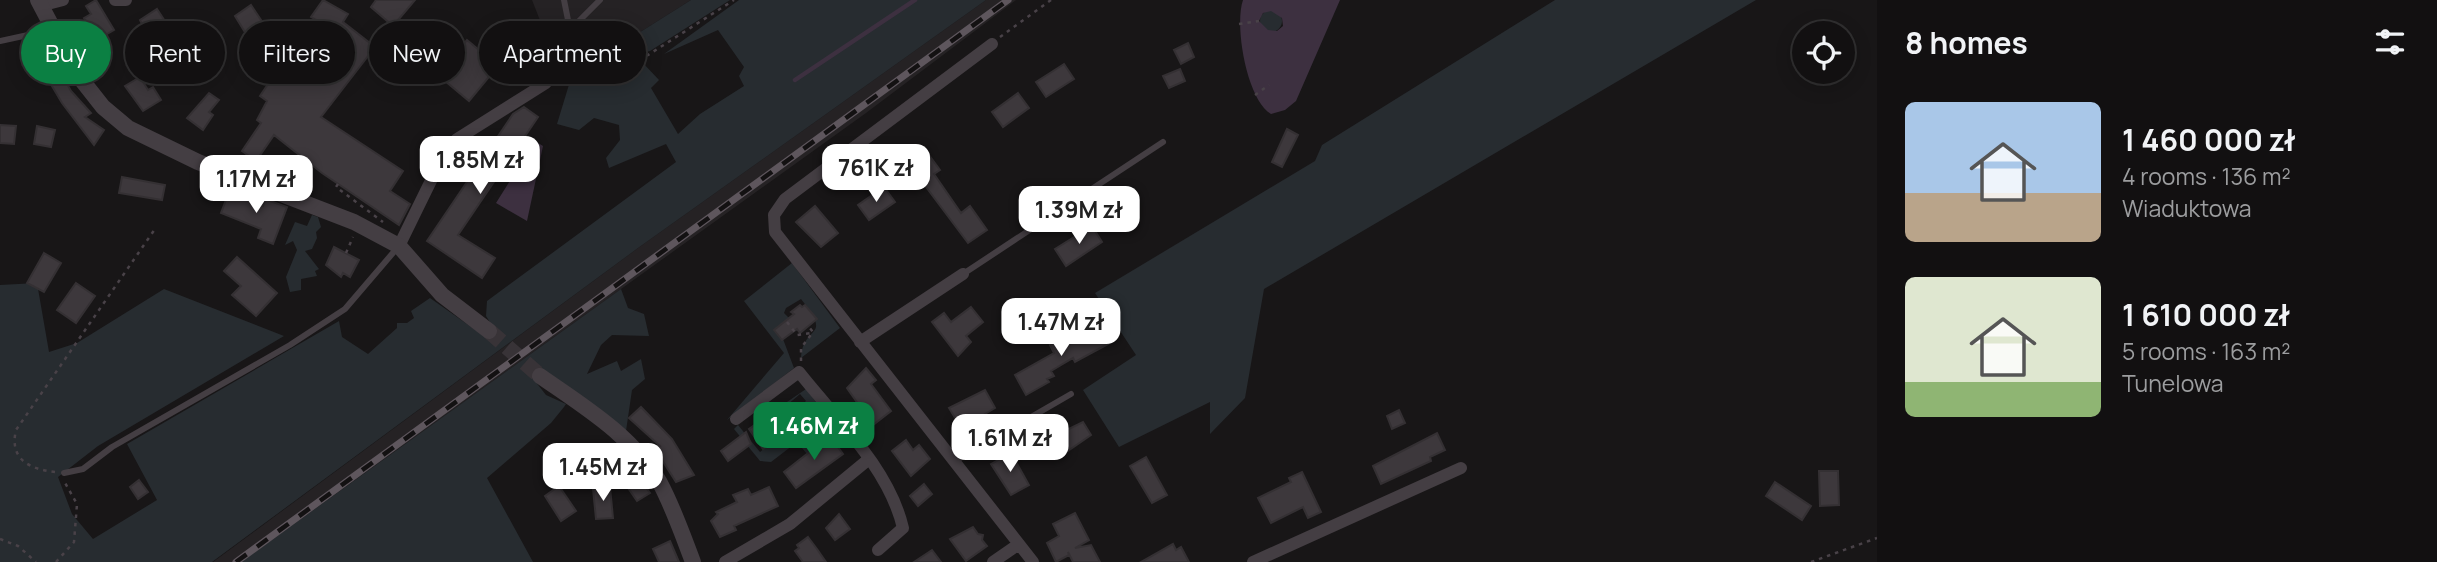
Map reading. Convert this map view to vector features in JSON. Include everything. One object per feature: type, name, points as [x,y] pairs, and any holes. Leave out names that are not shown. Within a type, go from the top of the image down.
[{"type":"street","points":[[48,21],[39,3],[63,0]]},
{"type":"street","points":[[115,0],[126,0]]},
{"type":"street","points":[[992,44],[785,199],[774,215],[775,232],[1033,562]]},
{"type":"street","points":[[85,84],[128,128],[198,162],[354,222],[399,246],[442,295],[489,331]]},
{"type":"street","points":[[399,246],[444,154],[457,139],[544,84]]},
{"type":"street","points":[[860,342],[963,275]]},
{"type":"street","points":[[736,419],[799,372],[869,459],[891,491],[903,528],[878,550]]},
{"type":"street","points":[[540,376],[614,431],[643,460],[659,483],[693,562]]},
{"type":"street","points":[[725,562],[790,524],[869,459]]},
{"type":"street","points":[[1253,562],[1461,468]]},
{"type":"street","points":[[993,562],[1019,544]]},
{"type":"lane","points":[[564,0],[568,21]]},
{"type":"lane","points":[[579,21],[600,0]]},
{"type":"lane","points":[[0,41],[21,37]]},
{"type":"lane","points":[[963,275],[1163,142]]},
{"type":"lane","points":[[64,473],[83,468],[112,447],[290,345],[345,309],[399,246]]},
{"type":"lane","points":[[955,461],[1071,394]]},
{"type":"path","points":[[646,56],[734,0]]},
{"type":"path","points":[[992,44],[1051,0]]},
{"type":"path","points":[[1239,24],[1259,21]]},
{"type":"path","points":[[1255,95],[1269,85]]},
{"type":"path","points":[[338,184],[336,187],[384,220],[382,225]]},
{"type":"path","points":[[56,562],[74,542],[76,504],[66,489],[64,473],[33,469],[22,462],[15,445],[16,430],[155,229]]},
{"type":"path","points":[[345,253],[355,233]]},
{"type":"path","points":[[787,322],[796,335],[812,333]]},
{"type":"path","points":[[809,327],[812,333]]},
{"type":"path","points":[[800,359],[802,348],[812,333]]},
{"type":"path","points":[[1811,562],[1877,538]]},
{"type":"path","points":[[0,539],[18,545],[36,562]]},
{"type":"shaded area","points":[[532,0],[691,0],[646,28],[646,21],[540,21]]},
{"type":"shaded area","points":[[691,0],[730,0],[646,52],[646,28]]},
{"type":"shaded area","points":[[739,0],[986,0],[638,248],[212,562],[0,562],[0,285],[37,283],[49,352],[77,343],[164,289],[284,336],[98,446],[58,477],[72,514],[93,539],[157,500],[127,444],[339,321],[342,337],[368,354],[397,328],[397,323],[407,323],[414,318],[411,311],[430,298],[484,336],[493,327],[486,316],[487,301],[676,162],[666,144],[609,168],[606,158],[620,140],[619,125],[594,118],[579,130],[557,124],[569,84],[646,84],[646,66],[659,80],[651,88],[678,134],[700,114],[744,86],[739,76],[744,67],[718,30],[664,54]]},
{"type":"shaded area","points":[[986,0],[1016,0],[866,113],[241,562],[213,562],[638,248]]},
{"type":"shaded area","points":[[1243,0],[1340,0],[1296,101],[1285,110],[1271,114],[1255,94],[1245,62],[1240,27]],"holes":[[[1271,11],[1282,18],[1283,26],[1277,31],[1268,30],[1259,21],[1263,13]]]},
{"type":"shaded area","points":[[1555,0],[1756,0],[1264,289],[1245,398],[1210,434],[1210,402],[1119,447],[1083,390],[1136,355],[1095,293],[1315,161],[1322,145]]},
{"type":"shaded area","points":[[1271,10],[1279,13],[1282,21],[1279,29],[1271,32],[1263,29],[1260,21],[1263,13]]},
{"type":"shaded area","points":[[535,141],[543,146],[527,221],[496,203]]},
{"type":"shaded area","points":[[312,215],[318,217],[321,227],[316,232],[317,238],[312,249],[305,251],[319,269],[315,271],[317,276],[301,279],[301,290],[290,292],[286,277],[297,250],[293,241],[285,245],[295,222],[307,226]]},
{"type":"shaded area","points":[[792,263],[840,328],[801,358],[806,340],[816,326],[815,321],[801,299],[786,308],[784,313],[789,318],[783,339],[794,368],[727,420],[784,353],[744,301]]},
{"type":"shaded area","points":[[621,289],[628,308],[644,314],[649,336],[612,335],[601,345],[587,374],[617,361],[621,371],[641,359],[645,379],[632,390],[626,431],[535,381],[546,395],[566,404],[551,423],[487,478],[533,562],[241,562]]},
{"type":"shaded area","points":[[806,389],[820,407],[812,424],[818,431],[827,423],[842,443],[838,447],[830,436],[827,438],[823,434],[816,439],[820,444],[807,454],[797,442],[771,462],[760,461],[734,429],[738,425],[760,452],[781,435],[775,427],[793,415],[806,401],[800,394],[786,406],[784,404]]},
{"type":"building","points":[[96,0],[109,21],[86,21],[84,18],[91,14],[86,6]]},
{"type":"building","points":[[323,0],[348,14],[344,21],[318,21],[311,17]]},
{"type":"building","points":[[376,0],[415,0],[397,21],[387,21],[371,7]]},
{"type":"building","points":[[251,5],[262,21],[239,22],[235,16]]},
{"type":"building","points":[[157,9],[165,21],[141,21]]},
{"type":"building","points":[[355,31],[369,42],[369,55],[355,73]]},
{"type":"building","points":[[467,40],[479,50],[479,84],[483,84],[469,101],[449,84],[465,84]]},
{"type":"building","points":[[1188,43],[1194,57],[1181,64],[1174,50]]},
{"type":"building","points":[[1064,64],[1074,79],[1046,97],[1036,82]]},
{"type":"building","points":[[1180,69],[1185,81],[1169,88],[1163,76]]},
{"type":"building","points":[[51,84],[67,84],[91,113],[85,117],[104,130],[94,145]]},
{"type":"building","points":[[144,84],[148,90],[153,87],[161,100],[143,111],[125,86]]},
{"type":"building","points":[[268,84],[346,84],[321,117],[403,171],[390,191],[410,204],[399,225],[322,173],[274,135],[256,161],[242,151],[261,123],[257,120],[267,101],[260,96]]},
{"type":"building","points":[[209,93],[219,100],[209,112],[213,115],[203,130],[187,118]]},
{"type":"building","points":[[1018,93],[1029,108],[1003,127],[992,112]]},
{"type":"building","points":[[524,107],[538,117],[458,235],[495,258],[482,278],[427,241],[513,114]]},
{"type":"building","points":[[0,125],[16,126],[14,144],[0,143]]},
{"type":"building","points":[[37,126],[55,130],[51,147],[34,144]]},
{"type":"building","points":[[1287,129],[1298,135],[1282,167],[1272,162]]},
{"type":"building","points":[[929,155],[940,170],[934,174],[961,213],[970,206],[987,230],[968,243],[923,183],[914,189],[903,174]]},
{"type":"building","points":[[122,177],[165,185],[162,200],[119,193]]},
{"type":"building","points":[[884,187],[895,202],[869,220],[858,205]]},
{"type":"building","points":[[229,192],[263,206],[265,199],[287,207],[273,244],[258,238],[261,229],[221,213]]},
{"type":"building","points":[[815,206],[838,233],[821,247],[796,222]]},
{"type":"building","points":[[1092,226],[1102,242],[1066,266],[1055,249]]},
{"type":"building","points":[[334,247],[359,260],[350,277],[343,273],[341,277],[326,265]]},
{"type":"building","points":[[44,253],[61,263],[44,292],[27,283]]},
{"type":"building","points":[[237,257],[277,293],[256,316],[232,295],[241,286],[224,271]]},
{"type":"building","points":[[76,283],[95,296],[76,323],[57,310]]},
{"type":"building","points":[[800,305],[805,305],[817,319],[800,333],[797,329],[782,340],[774,330],[794,314],[791,312]]},
{"type":"building","points":[[971,307],[983,322],[966,336],[971,342],[958,356],[932,322],[944,313],[951,322]]},
{"type":"building","points":[[1096,324],[1108,344],[1075,362],[1073,358],[1051,371],[1054,376],[1047,379],[1049,382],[1026,395],[1015,375],[1054,353],[1050,345],[1063,337],[1066,341]]},
{"type":"building","points":[[866,368],[876,380],[871,384],[891,411],[873,425],[847,388]]},
{"type":"building","points":[[985,390],[995,408],[985,414],[987,417],[963,431],[949,408]]},
{"type":"building","points":[[784,404],[793,415],[776,429],[781,435],[763,449],[749,429]]},
{"type":"building","points":[[641,407],[672,439],[694,475],[676,482],[655,449],[660,446],[629,418]]},
{"type":"building","points":[[1399,410],[1405,423],[1392,429],[1387,416]]},
{"type":"building","points":[[1083,422],[1091,435],[1059,457],[1048,439]]},
{"type":"building","points":[[746,432],[751,444],[728,461],[721,451]]},
{"type":"building","points":[[1437,433],[1445,450],[1430,457],[1431,461],[1381,484],[1373,466]]},
{"type":"building","points":[[830,436],[843,454],[796,488],[784,472]]},
{"type":"building","points":[[906,440],[913,450],[919,445],[930,459],[911,476],[892,451]]},
{"type":"building","points":[[1011,453],[1029,485],[1011,495],[991,464]]},
{"type":"building","points":[[1146,457],[1167,495],[1152,503],[1130,466]]},
{"type":"building","points":[[630,459],[647,483],[644,485],[650,493],[637,501],[615,469]]},
{"type":"building","points":[[1819,471],[1838,471],[1839,505],[1820,506]]},
{"type":"building","points":[[1302,472],[1321,512],[1308,518],[1303,507],[1271,523],[1258,498],[1291,482],[1289,478]]},
{"type":"building","points":[[139,480],[148,492],[138,499],[130,487]]},
{"type":"building","points":[[1775,482],[1811,506],[1802,520],[1766,496]]},
{"type":"building","points":[[924,484],[932,494],[918,506],[910,496]]},
{"type":"building","points":[[559,486],[576,511],[561,521],[545,496]]},
{"type":"building","points":[[610,487],[613,518],[596,519],[593,489]]},
{"type":"building","points":[[769,487],[778,506],[734,526],[736,530],[720,537],[711,521],[718,514],[716,512],[737,502],[733,495],[748,489],[751,495]]},
{"type":"building","points":[[1075,513],[1089,540],[1075,548],[1091,545],[1100,562],[1073,562],[1068,552],[1069,555],[1056,562],[1047,543],[1059,536],[1053,524]]},
{"type":"building","points":[[839,514],[850,529],[835,540],[826,528]]},
{"type":"building","points":[[973,527],[978,534],[983,535],[982,540],[987,546],[966,561],[950,539]]},
{"type":"building","points":[[808,537],[826,562],[803,562],[795,551],[799,548],[797,545]]},
{"type":"building","points":[[670,541],[679,562],[659,562],[653,549]]},
{"type":"building","points":[[1173,544],[1176,550],[1181,547],[1189,562],[1141,562]]},
{"type":"building","points":[[932,550],[941,562],[914,562]]},
{"type":"waterway","points":[[795,80],[915,0]]},
{"type":"tunnel","points":[[489,331],[540,376]]},
{"type":"railway","points":[[236,562],[1008,0]]}]
